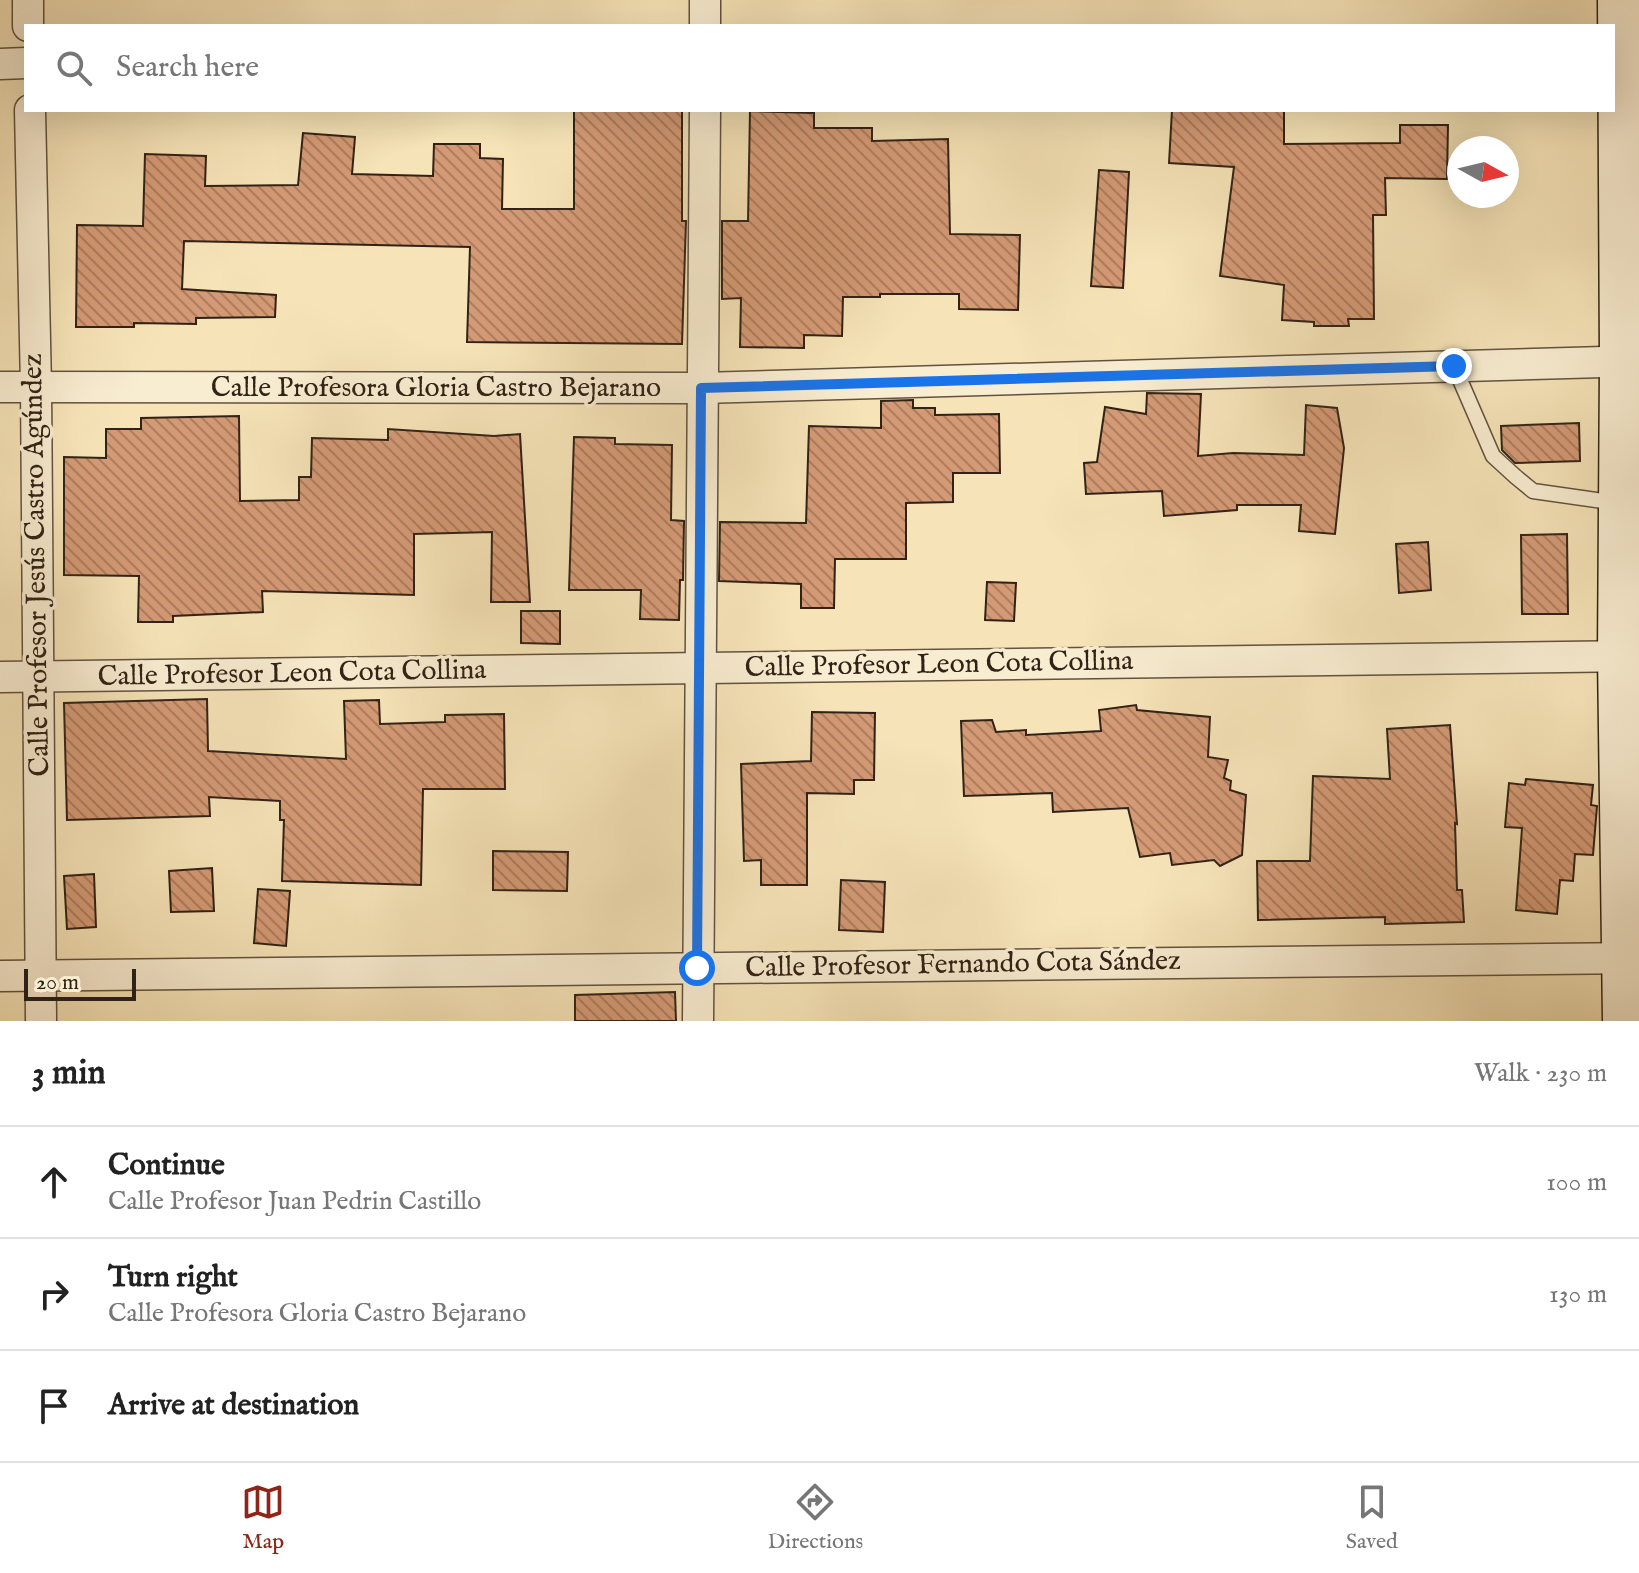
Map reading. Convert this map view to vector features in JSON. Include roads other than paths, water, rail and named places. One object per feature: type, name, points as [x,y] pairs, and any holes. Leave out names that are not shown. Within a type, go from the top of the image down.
[{"type":"street","points":[[28,0],[28,24]]},
{"type":"street","points":[[705,0],[705,24]]},
{"type":"street","points":[[1619,0],[1624,62],[1630,362],[1620,503],[1629,656],[1631,958],[1624,1021]]},
{"type":"street","points":[[0,64],[24,63]]},
{"type":"street","name":"Calle Profesor Jesús Castro Agúndez","points":[[30,112],[36,387],[41,1021]]},
{"type":"street","points":[[698,1021],[705,112]]},
{"type":"street","name":"Calle Profesora Gloria Castro Bejarano","points":[[0,387],[701,388],[1630,362]]},
{"type":"street","name":"Calle Profesor Leon Cota Collina","points":[[0,677],[1629,656]]},
{"type":"street","name":"Calle Profesor Fernando Cota Sández","points":[[0,976],[1631,958]]},
{"type":"lane","points":[[1454,366],[1493,456],[1533,491],[1620,503]]}]
